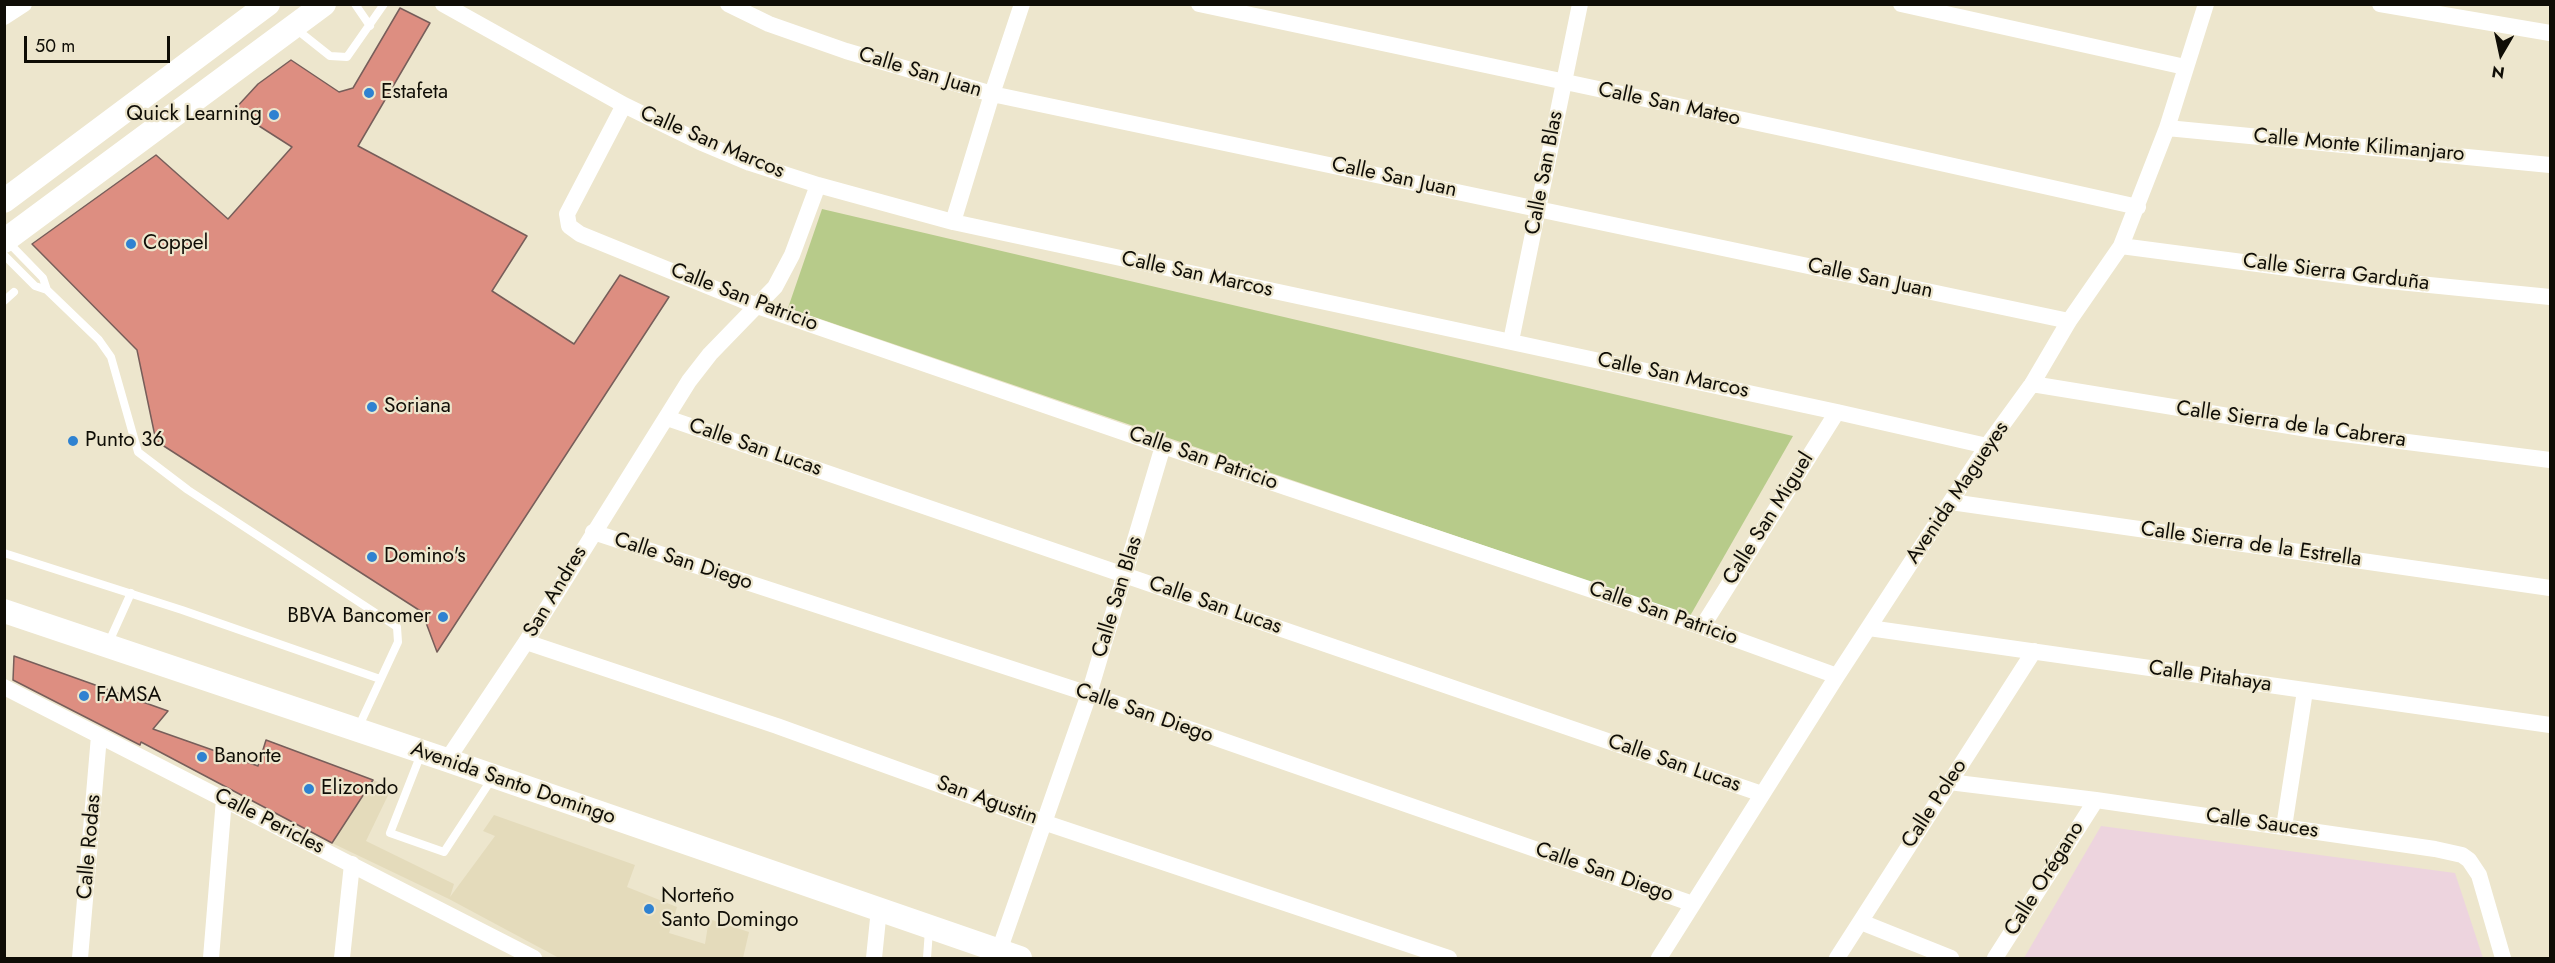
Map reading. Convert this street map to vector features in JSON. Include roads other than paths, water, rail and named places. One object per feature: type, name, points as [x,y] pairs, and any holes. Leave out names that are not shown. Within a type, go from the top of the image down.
[{"type":"main road","points":[[4,201],[268,4]]},
{"type":"main road","points":[[5,245],[324,4]]},
{"type":"main road","name":"Avenida Santo Domingo","points":[[4,611],[447,760],[879,909],[1006,956]]},
{"type":"street","points":[[4,17],[24,4]]},
{"type":"street","name":"Calle San Marcos","points":[[443,4],[624,105],[700,142],[750,163],[818,185],[953,222],[1511,341],[1987,446]]},
{"type":"street","name":"Calle San Juan","points":[[728,4],[769,24],[846,51],[992,94],[2069,321]]},
{"type":"street","points":[[953,222],[1022,4]]},
{"type":"street","name":"Calle San Mateo","points":[[1199,4],[2138,207]]},
{"type":"street","name":"Calle San Blas","points":[[1511,341],[1580,4]]},
{"type":"street","points":[[1901,4],[2185,68]]},
{"type":"street","name":"Avenida Magueyes","points":[[1659,958],[1950,502],[2032,384],[2069,321],[2121,246],[2167,128],[2206,4]]},
{"type":"street","points":[[2380,4],[2550,33]]},
{"type":"street","name":"Calle San Patricio","points":[[624,105],[567,214],[568,226],[572,230],[758,306],[1163,446],[1702,627],[1838,676]]},
{"type":"street","name":"Calle Monte Kilimanjaro","points":[[2167,128],[2550,165]]},
{"type":"street","name":"San Andres","points":[[447,760],[526,642],[689,381],[710,354],[775,287],[792,255],[818,185]]},
{"type":"street","name":"Calle Sierra Garduña","points":[[2121,246],[2379,280],[2550,297]]},
{"type":"street","name":"Calle Sierra de la Cabrera","points":[[2032,384],[2320,431],[2550,460]]},
{"type":"street","name":"Calle San Miguel","points":[[1702,627],[1837,412]]},
{"type":"street","name":"Calle San Lucas","points":[[667,418],[1762,794]]},
{"type":"street","name":"Calle San Blas","points":[[1006,956],[1043,822],[1089,694],[1163,446]]},
{"type":"street","name":"Calle Sierra de la Estrella","points":[[1950,502],[2550,588]]},
{"type":"street","name":"Calle San Diego","points":[[593,532],[1089,694],[1693,904]]},
{"type":"street","name":"Calle Pitahaya","points":[[1869,628],[2305,692],[2550,725]]},
{"type":"street","name":"San Agustin","points":[[526,642],[777,726],[1043,822],[1449,958]]},
{"type":"street","name":"Calle Poleo","points":[[1837,958],[2034,651]]},
{"type":"street","name":"Calle Pericles","points":[[4,687],[534,958]]},
{"type":"street","points":[[2284,827],[2305,692]]},
{"type":"street","name":"Calle Rodas","points":[[80,958],[99,736]]},
{"type":"street","name":"Calle Sauces","points":[[1949,782],[2096,800],[2435,849],[2462,855],[2469,860],[2485,891],[2503,958]]},
{"type":"street","points":[[211,958],[224,799]]},
{"type":"street","name":"Calle Orégano","points":[[1995,958],[2096,800]]},
{"type":"street","points":[[342,958],[352,864]]},
{"type":"street","points":[[874,958],[879,909]]},
{"type":"street","points":[[1861,922],[1951,958]]},
{"type":"lane","points":[[355,4],[370,26]]},
{"type":"lane","points":[[293,27],[330,56],[338,59],[347,57],[384,4]]},
{"type":"lane","points":[[5,245],[43,279],[47,290]]},
{"type":"lane","points":[[5,245],[35,286],[47,290],[99,340],[111,357],[138,452],[188,490],[397,627],[398,642],[357,731]]},
{"type":"lane","points":[[4,301],[14,292]]},
{"type":"lane","points":[[4,553],[131,593],[380,678]]},
{"type":"lane","points":[[108,645],[131,593]]},
{"type":"lane","points":[[422,752],[390,833],[444,852],[493,776]]},
{"type":"lane","points":[[927,958],[929,927]]},
{"type":"place","name":"Estafeta","points":[[369,93]]},
{"type":"place","name":"Quick Learning","points":[[274,115]]},
{"type":"place","name":"Coppel","points":[[131,244]]},
{"type":"place","name":"Soriana","points":[[372,407]]},
{"type":"place","name":"Punto 36","points":[[73,441]]},
{"type":"place","name":"Domino's","points":[[372,557]]},
{"type":"place","name":"BBVA Bancomer","points":[[443,617]]},
{"type":"place","name":"FAMSA","points":[[84,696]]},
{"type":"place","name":"Banorte","points":[[202,757]]},
{"type":"place","name":"Elizondo","points":[[309,789]]},
{"type":"place","name":"Norteño Santo Domingo","points":[[649,909]]}]
